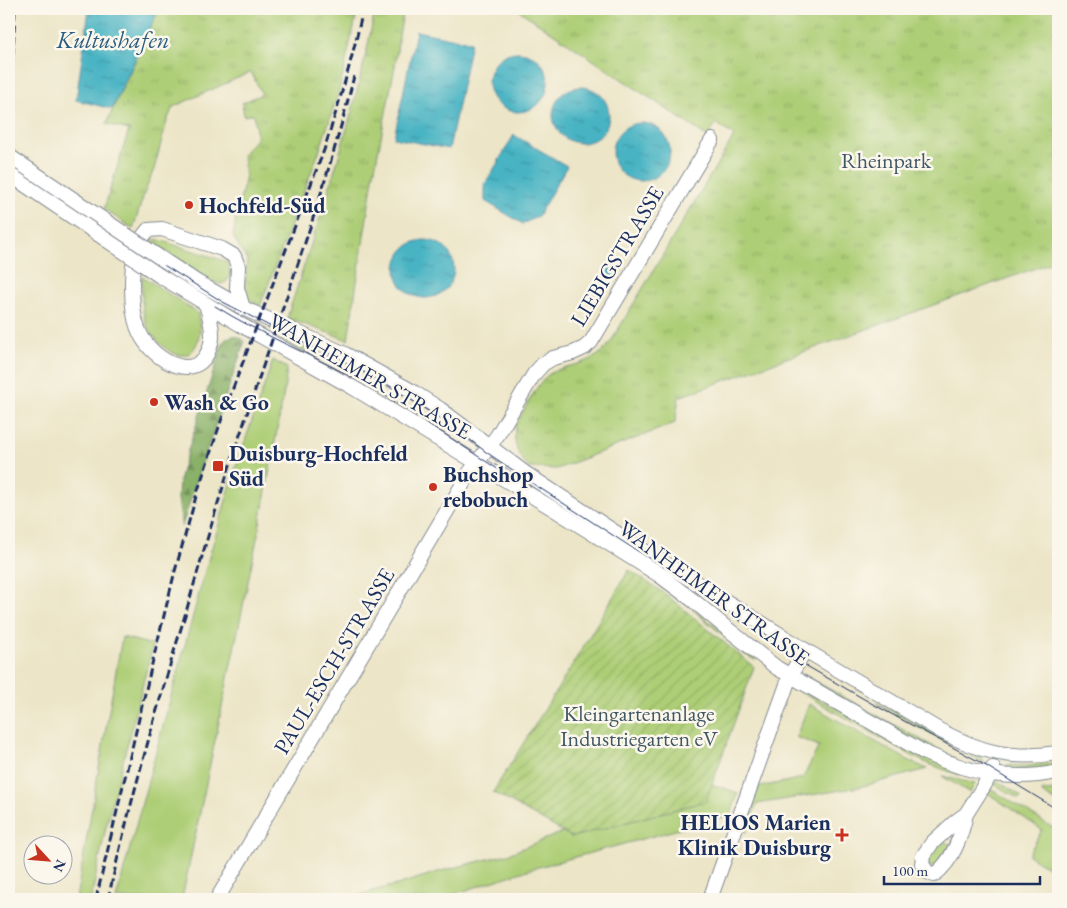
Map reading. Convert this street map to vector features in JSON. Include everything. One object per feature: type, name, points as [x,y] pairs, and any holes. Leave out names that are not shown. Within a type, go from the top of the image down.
[{"type":"street","name":"LIEBIGSTRASSE","points":[[490,446],[538,369],[553,358],[573,353],[591,342],[712,140]]},
{"type":"street","name":"WANHEIMER STRASSE","points":[[9,156],[162,259],[215,292],[243,308],[329,346],[380,373],[440,409],[525,473],[576,507],[804,650],[942,731],[968,744],[996,754],[1030,756],[1058,753]]},
{"type":"street","name":"WANHEIMER STRASSE","points":[[9,174],[160,276],[241,325],[352,387],[659,575],[694,600],[761,656],[790,676],[924,753],[948,764],[982,773],[1003,776],[1038,776],[1058,772]]},
{"type":"street","name":"WANHEIMER STRASSE","points":[[212,337],[207,353],[202,361],[187,368],[169,363],[158,356],[143,340],[138,329],[132,301],[132,271],[142,236],[148,230],[162,229],[224,250],[234,256],[238,266],[237,288],[243,308]]},
{"type":"street","points":[[215,292],[228,286],[237,277]]},
{"type":"street","points":[[206,304],[212,326],[212,337]]},
{"type":"street","points":[[212,337],[226,327],[241,325]]},
{"type":"street","name":"PAUL-ESCH-STRASSE","points":[[217,899],[470,472],[490,446]]},
{"type":"street","points":[[710,899],[790,676],[804,650]]},
{"type":"street","points":[[966,814],[991,774],[996,754]]},
{"type":"green space","points":[[159,9],[358,9],[339,91],[320,149],[260,306],[244,297],[247,260],[233,237],[245,180],[243,154],[257,138],[254,114],[244,116],[242,103],[262,94],[251,72],[173,107],[133,229],[104,209],[129,130],[106,124]]},
{"type":"green space","points":[[375,9],[405,9],[373,178],[348,340],[287,318],[348,126]]},
{"type":"green space","name":"Rheinpark","points":[[517,9],[1058,9],[1058,260],[679,397],[675,423],[557,469],[529,468],[516,448],[515,430],[516,424],[535,391],[551,373],[593,358],[610,343],[734,136],[716,123],[708,137]]},
{"type":"green space","points":[[156,239],[228,262],[230,276],[226,282],[221,284],[209,281],[153,243]]},
{"type":"green space","points":[[164,268],[221,304],[254,321],[253,325],[164,271]]},
{"type":"green space","points":[[142,276],[198,313],[199,335],[195,347],[189,353],[175,354],[168,350],[160,344],[149,330],[143,312]]},
{"type":"green space","points":[[282,335],[333,359],[331,363],[281,340]]},
{"type":"green space","points":[[233,336],[245,341],[198,475],[182,527],[178,498],[179,481],[183,466],[223,342]]},
{"type":"green space","points":[[273,360],[287,368],[284,392],[259,529],[182,899],[116,899],[207,564],[236,467]]},
{"type":"green space","name":"Kleingartenanlage Industriegarten eV","points":[[629,570],[664,593],[754,667],[706,801],[572,837],[493,792]]},
{"type":"green space","points":[[693,608],[756,659],[746,655]]},
{"type":"green space","points":[[739,617],[788,647],[785,651]]},
{"type":"green space","points":[[122,637],[153,645],[106,827],[91,899],[76,899]]},
{"type":"green space","points":[[802,674],[956,759],[938,754],[801,676]]},
{"type":"green space","points":[[800,689],[960,773],[959,775],[914,757],[809,697]]},
{"type":"green space","points":[[809,704],[927,769],[860,787],[757,804],[745,832],[759,786],[803,778],[819,746],[796,737]]},
{"type":"green space","points":[[877,704],[979,755],[985,763]]},
{"type":"green space","points":[[1058,762],[1058,767],[1045,770],[1005,769],[1007,765],[1028,766]]},
{"type":"green space","points":[[942,776],[975,784],[970,793]]},
{"type":"green space","points":[[996,782],[1021,796],[1019,799],[994,784]]},
{"type":"green space","points":[[711,784],[738,793],[731,815],[531,869],[439,899],[348,899],[441,871],[508,854],[563,832],[572,837],[705,801]]},
{"type":"green space","points":[[991,789],[1058,831],[1058,874],[1028,855],[1042,830],[986,792]]},
{"type":"green space","points":[[1058,790],[1058,803],[1042,793],[1043,791]]},
{"type":"green space","points":[[942,840],[952,846],[937,867],[929,867],[927,858]]},
{"type":"water","name":"Kultushafen","points":[[89,9],[159,9],[112,109],[76,100]]},
{"type":"water","points":[[416,31],[471,42],[449,149],[394,138]]},
{"type":"water","points":[[512,52],[524,52],[535,57],[543,65],[548,76],[546,94],[535,107],[524,112],[512,112],[501,107],[493,99],[488,88],[488,76],[493,65],[501,57]]},
{"type":"water","points":[[575,87],[587,87],[597,91],[605,99],[609,115],[605,131],[597,139],[587,143],[575,143],[565,139],[557,131],[553,121],[553,109],[557,99],[565,91]]},
{"type":"water","points":[[635,123],[647,123],[662,131],[670,146],[670,158],[662,173],[647,181],[635,181],[620,173],[612,158],[612,146],[620,131]]},
{"type":"water","points":[[514,135],[567,166],[538,216],[523,224],[485,201],[485,184]]},
{"type":"water","points":[[425,240],[441,245],[449,253],[454,269],[449,285],[441,293],[425,298],[409,293],[401,285],[396,269],[401,253],[409,245]]},
{"type":"water","points":[[613,265],[617,269],[614,271],[614,275],[607,285],[601,286],[601,280],[608,271],[609,266]]},
{"type":"tram line","points":[[9,161],[162,264],[223,302],[289,336],[331,354],[390,386],[460,432],[532,483],[685,580],[773,645],[798,661],[978,761],[1058,810]]},
{"type":"tram line","points":[[215,306],[252,327],[367,385],[515,480]]},
{"type":"railway","points":[[9,139],[15,9]]},
{"type":"railway","points":[[96,899],[175,571],[197,493],[225,409],[324,150],[355,45],[363,9]]},
{"type":"railway","points":[[108,899],[144,755],[220,495],[330,165],[354,76]]},
{"type":"place","name":"Hochfeld-Süd","points":[[189,205]]},
{"type":"place","name":"Wash & Go","points":[[154,402]]},
{"type":"place","name":"Duisburg-Hochfeld Süd","points":[[218,466]]},
{"type":"place","name":"Buchshop rebobuch","points":[[433,487]]},
{"type":"place","name":"HELIOS Marien Klinik Duisburg","points":[[842,835]]}]
